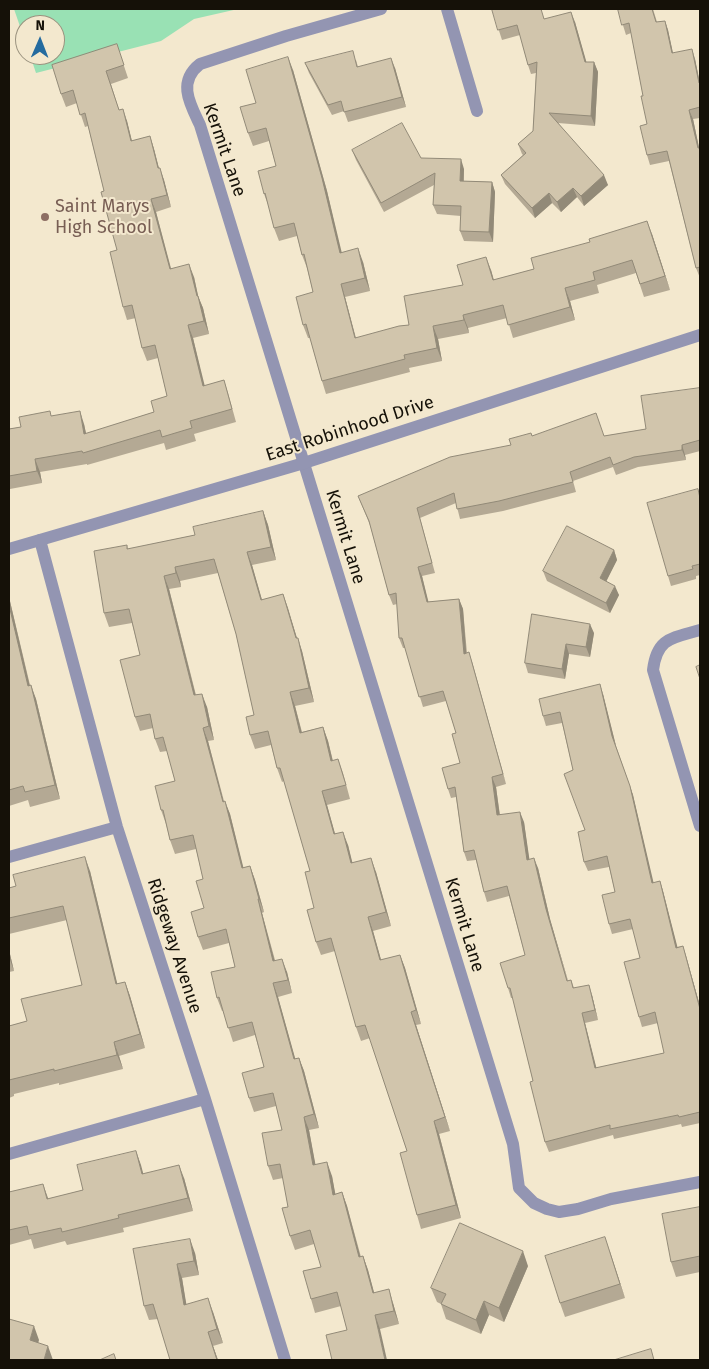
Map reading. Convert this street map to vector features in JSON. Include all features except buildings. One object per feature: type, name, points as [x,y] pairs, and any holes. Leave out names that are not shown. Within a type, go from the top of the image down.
[{"type":"street","name":"Kermit Lane","points":[[381,9],[286,36],[200,64],[192,70],[186,92],[188,100],[200,125],[513,1144],[519,1188],[534,1203],[559,1212],[578,1209],[611,1199],[700,1182]]},
{"type":"street","points":[[447,9],[477,111]]},
{"type":"street","name":"East Robinhood Drive","points":[[9,549],[304,463],[700,335]]},
{"type":"street","name":"Ridgeway Avenue","points":[[40,540],[117,827],[205,1099],[285,1360]]},
{"type":"street","points":[[700,630],[672,638],[662,644],[655,657],[653,670],[700,826]]},
{"type":"street","points":[[9,857],[117,827]]},
{"type":"street","points":[[9,1154],[205,1099]]},
{"type":"green space","points":[[14,9],[238,9],[194,19],[161,41],[36,73],[33,65],[65,65],[65,15],[16,15]]},
{"type":"place","name":"Saint Marys High School","points":[[45,217]]}]
